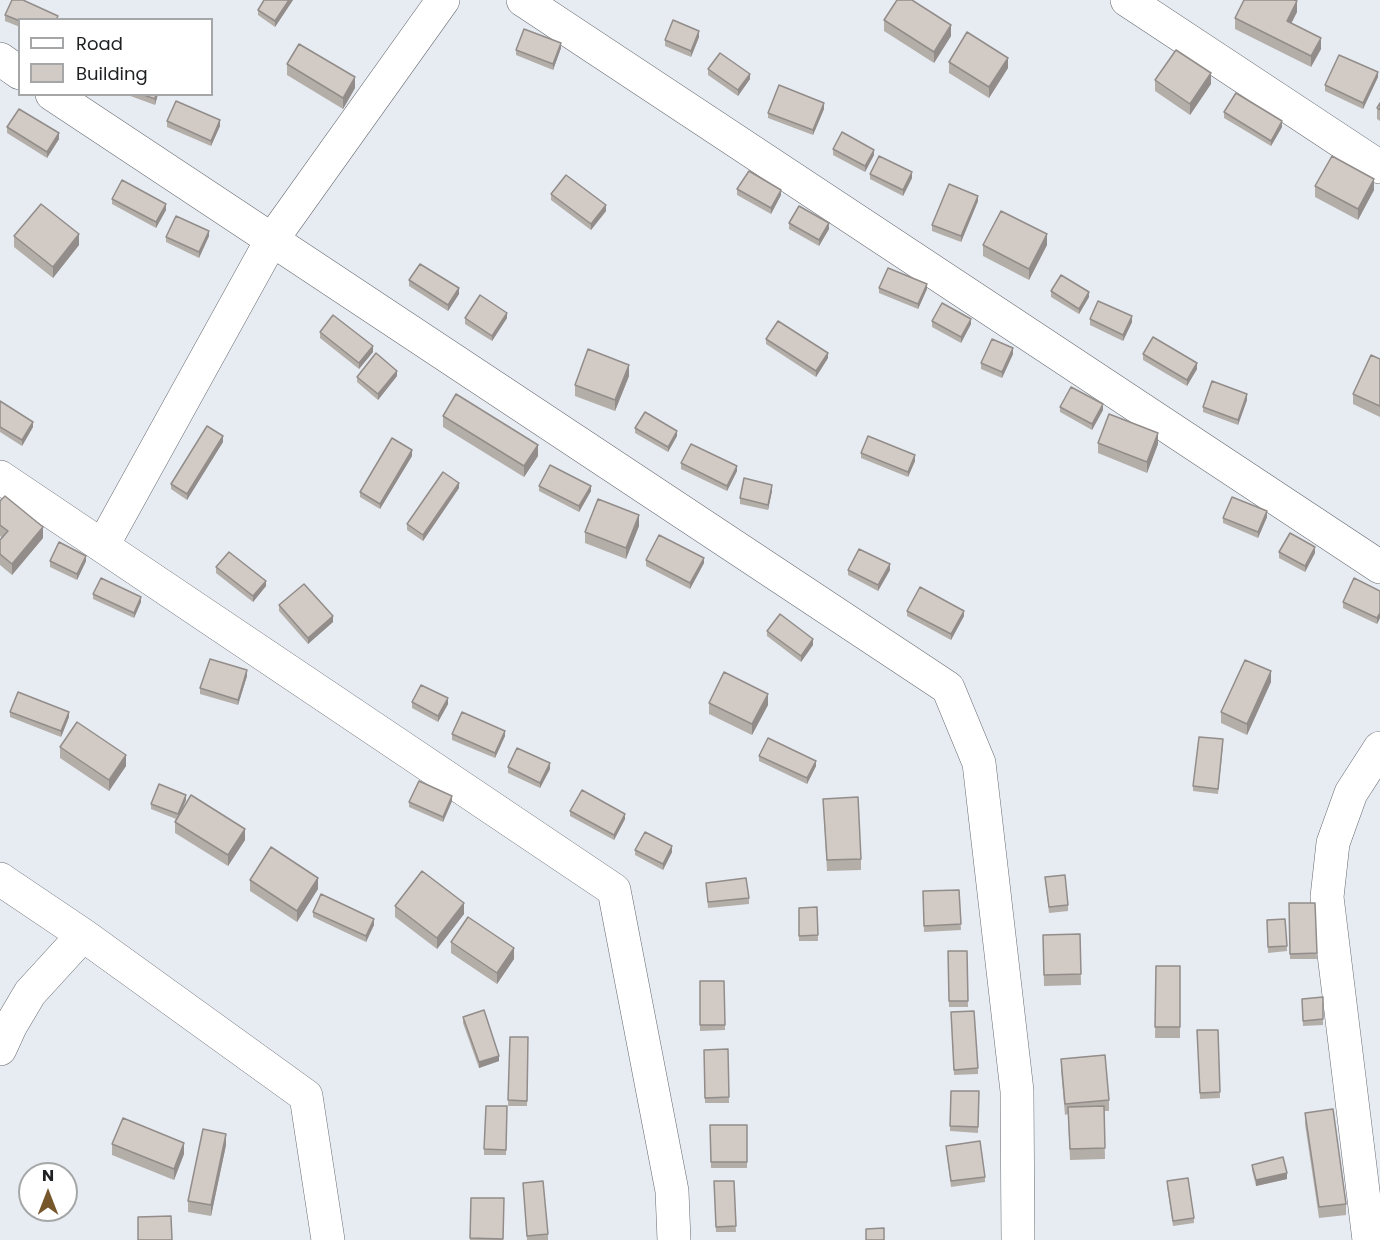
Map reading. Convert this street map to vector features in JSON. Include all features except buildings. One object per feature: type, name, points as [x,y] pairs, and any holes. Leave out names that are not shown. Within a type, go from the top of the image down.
[{"type":"street","points":[[103,545],[272,241],[443,0]]},
{"type":"street","points":[[524,0],[1380,567]]},
{"type":"street","points":[[1127,0],[1380,167]]},
{"type":"street","points":[[0,60],[18,71]]},
{"type":"street","points":[[55,96],[948,688],[980,763],[1017,1091],[1018,1240]]},
{"type":"street","points":[[0,477],[614,890],[672,1191],[674,1240]]},
{"type":"street","points":[[1369,1240],[1327,897],[1333,843],[1352,793],[1380,748]]},
{"type":"street","points":[[0,879],[83,935],[306,1096],[328,1240]]},
{"type":"street","points":[[0,1049],[30,993],[83,935]]}]
